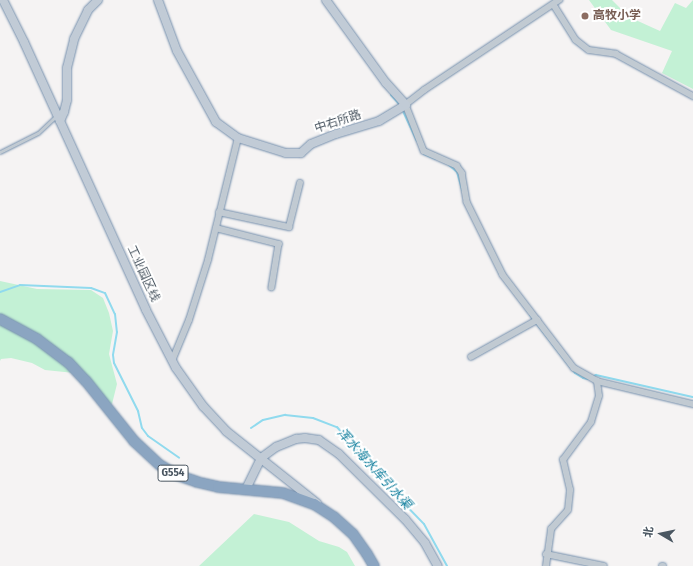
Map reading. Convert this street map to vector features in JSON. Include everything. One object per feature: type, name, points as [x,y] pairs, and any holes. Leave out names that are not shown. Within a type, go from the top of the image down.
[{"type":"highway","name":"G554","points":[[0,320],[37,339],[68,362],[86,381],[130,438],[160,465],[177,475],[197,482],[218,487],[246,489],[293,496],[326,511],[353,534],[374,566]]},
{"type":"street","name":"工业园区线","points":[[3,0],[59,118],[146,310],[172,361],[188,386],[215,420],[233,437],[326,511]]},
{"type":"street","points":[[59,118],[64,112],[67,100],[67,68],[74,39],[88,10],[98,0]]},
{"type":"street","name":"中右所路","points":[[158,0],[177,51],[206,106],[216,122],[238,138],[286,153],[301,153],[311,144],[336,134],[379,122],[403,107]]},
{"type":"street","points":[[326,0],[403,107],[424,151],[457,166],[462,173],[467,202],[503,275],[535,321],[574,368],[592,379],[693,404]]},
{"type":"street","points":[[403,107],[425,90],[560,0]]},
{"type":"street","points":[[554,5],[576,40],[589,50],[616,54],[693,96]]},
{"type":"street","points":[[172,361],[189,320],[208,260],[238,138]]},
{"type":"street","points":[[219,212],[289,227],[300,183]]},
{"type":"street","points":[[216,228],[279,244],[272,287]]},
{"type":"street","points":[[471,357],[535,321]]},
{"type":"street","points":[[546,566],[546,554],[551,529],[568,510],[570,490],[563,460],[591,422],[599,396],[592,379]]},
{"type":"street","points":[[246,489],[261,458],[281,444],[296,439],[310,438],[325,444],[349,464],[405,519],[425,543],[438,566]]},
{"type":"street","points":[[546,554],[604,566]]},
{"type":"lane","points":[[0,152],[38,133],[59,118]]},
{"type":"green space","points":[[589,0],[612,0],[629,17],[660,31],[675,3],[686,8],[693,0],[693,89],[662,73],[672,51],[611,30]]},
{"type":"green space","points":[[0,281],[37,289],[91,290],[103,298],[109,313],[113,331],[109,354],[117,384],[112,404],[107,402],[95,384],[84,374],[45,370],[32,363],[11,358],[1,359],[0,361],[0,326],[2,318],[0,317]]},
{"type":"green space","points":[[254,514],[289,522],[319,541],[339,547],[347,552],[355,566],[199,566]]},
{"type":"waterway","points":[[391,95],[400,105]]},
{"type":"waterway","points":[[402,109],[417,141]]},
{"type":"waterway","points":[[424,154],[436,159]]},
{"type":"waterway","points":[[449,165],[457,172],[462,190]]},
{"type":"waterway","name":"浑水海水库引水渠","points":[[0,292],[20,285],[91,288],[105,293],[115,314],[117,332],[113,355],[114,363],[138,411],[142,428],[148,436],[179,458]]},
{"type":"waterway","points":[[530,315],[575,373],[583,378],[588,379],[596,375],[693,397]]},
{"type":"waterway","name":"浑水海水库引水渠","points":[[251,428],[263,420],[285,415],[313,418],[337,427],[389,488],[424,524],[447,566]]},
{"type":"place","name":"高牧小学","points":[[585,16]]}]
